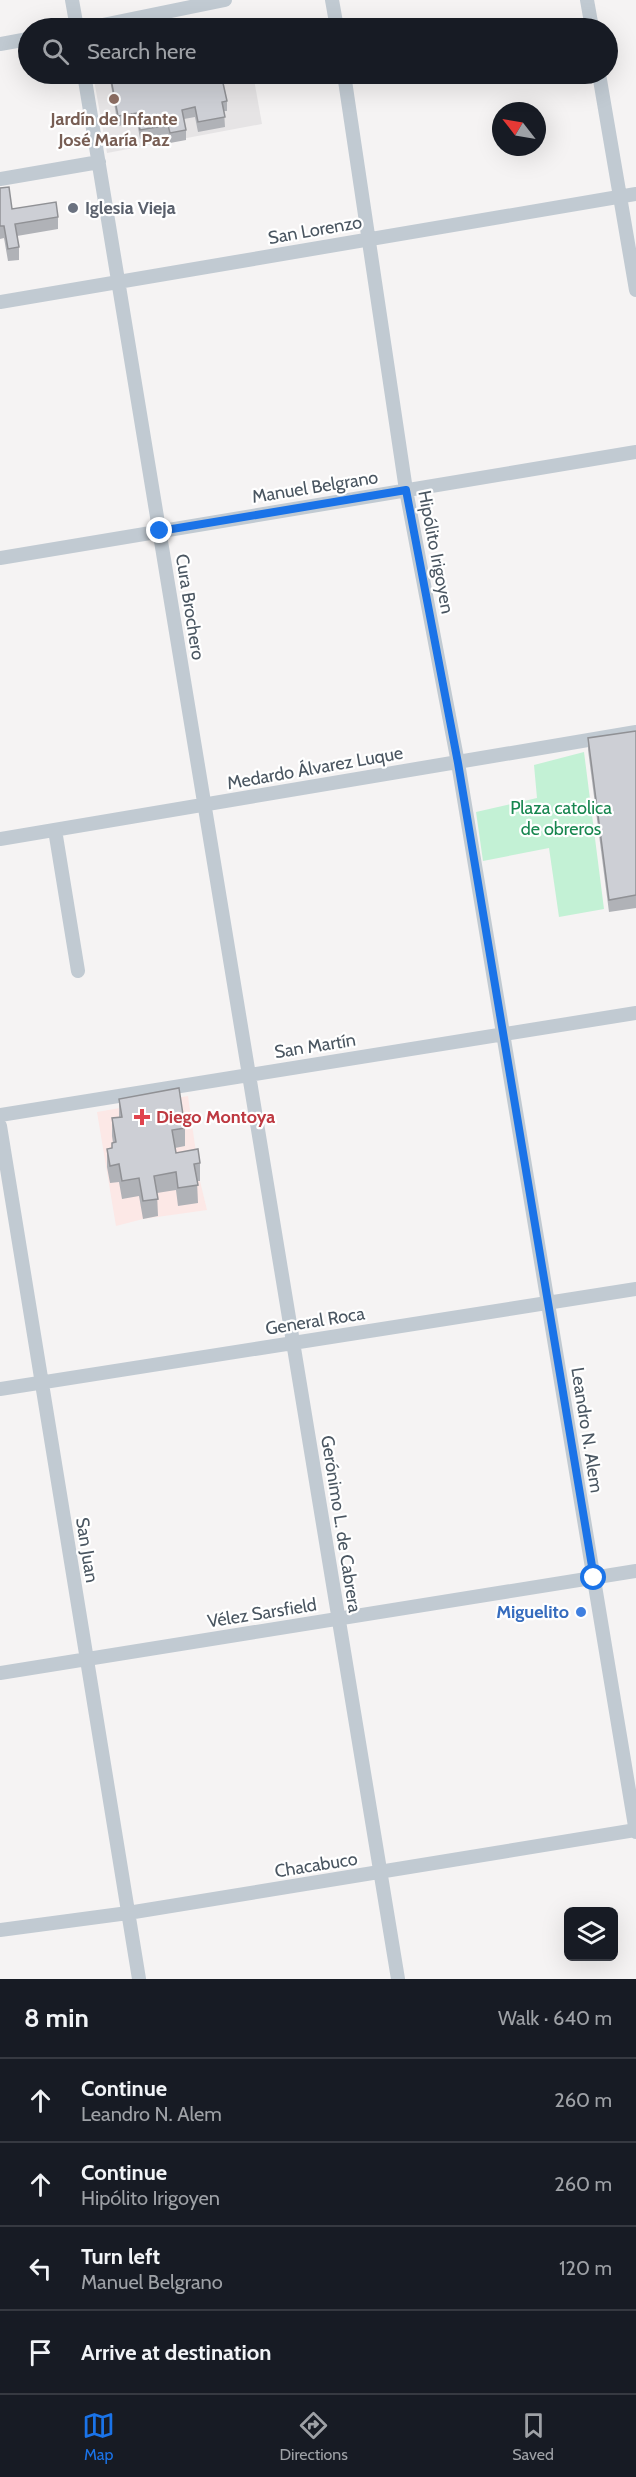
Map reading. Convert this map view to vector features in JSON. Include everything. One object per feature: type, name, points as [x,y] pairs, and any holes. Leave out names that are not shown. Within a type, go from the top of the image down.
[{"type":"street","points":[[72,0],[75,18]]},
{"type":"street","points":[[137,18],[225,0]]},
{"type":"street","points":[[332,0],[335,18]]},
{"type":"street","points":[[587,0],[590,18]]},
{"type":"street","points":[[0,44],[18,41]]},
{"type":"street","name":"Cura Brochero","points":[[86,84],[249,1075]]},
{"type":"street","name":"Hipólito Irigoyen","points":[[346,84],[406,490],[458,763],[503,1035]]},
{"type":"street","points":[[601,84],[636,290]]},
{"type":"street","points":[[0,179],[99,162]]},
{"type":"street","name":"San Lorenzo","points":[[0,302],[119,284],[370,238],[636,194]]},
{"type":"street","name":"Manuel Belgrano","points":[[0,558],[636,452]]},
{"type":"street","name":"Medardo Álvarez Luque","points":[[0,839],[636,732]]},
{"type":"street","points":[[55,830],[78,971]]},
{"type":"street","name":"San Martín","points":[[0,1115],[636,1014]]},
{"type":"street","name":"Leandro N. Alem","points":[[503,1035],[636,1830]]},
{"type":"street","name":"Gerónimo L. de Cabrera","points":[[249,1075],[398,1979]]},
{"type":"street","name":"San Juan","points":[[0,1126],[139,1979]]},
{"type":"street","name":"General Roca","points":[[0,1389],[636,1289]]},
{"type":"street","name":"Vélez Sarsfield","points":[[0,1673],[636,1571]]},
{"type":"street","name":"Chacabuco","points":[[0,1930],[128,1913],[636,1830]]},
{"type":"shaded area","points":[[95,84],[255,84],[262,124],[107,153]]},
{"type":"shaded area","points":[[188,1096],[200,1181],[207,1210],[143,1219],[116,1226],[97,1112]]},
{"type":"green space","name":"Plaza catolica de obreros","points":[[584,752],[604,909],[559,917],[549,848],[483,861],[476,812],[537,798],[534,765]]},
{"type":"building","points":[[112,84],[223,84],[227,101],[222,102],[225,117],[198,122],[195,107],[182,110],[186,130],[170,133],[168,125],[140,130],[137,113],[118,116]]},
{"type":"building","points":[[9,187],[12,209],[56,202],[58,217],[15,224],[19,247],[8,249],[4,226],[0,226],[0,188]]},
{"type":"building","points":[[636,731],[636,895],[609,900],[588,738]]},
{"type":"building","points":[[179,1088],[185,1128],[172,1130],[176,1153],[198,1149],[200,1163],[194,1164],[198,1185],[178,1188],[176,1172],[154,1176],[158,1199],[143,1201],[139,1178],[122,1181],[119,1164],[110,1166],[107,1149],[112,1148],[112,1143],[116,1142],[112,1118],[122,1117],[119,1099]]},
{"type":"place","name":"Jardín de Infante José María Paz","points":[[114,99]]},
{"type":"place","name":"Iglesia Vieja","points":[[73,208]]},
{"type":"place","name":"Diego Montoya","points":[[142,1117]]},
{"type":"place","name":"Miguelito","points":[[581,1612]]},
{"type":"route","points":[[160,531],[406,490],[458,763],[594,1578]]}]
